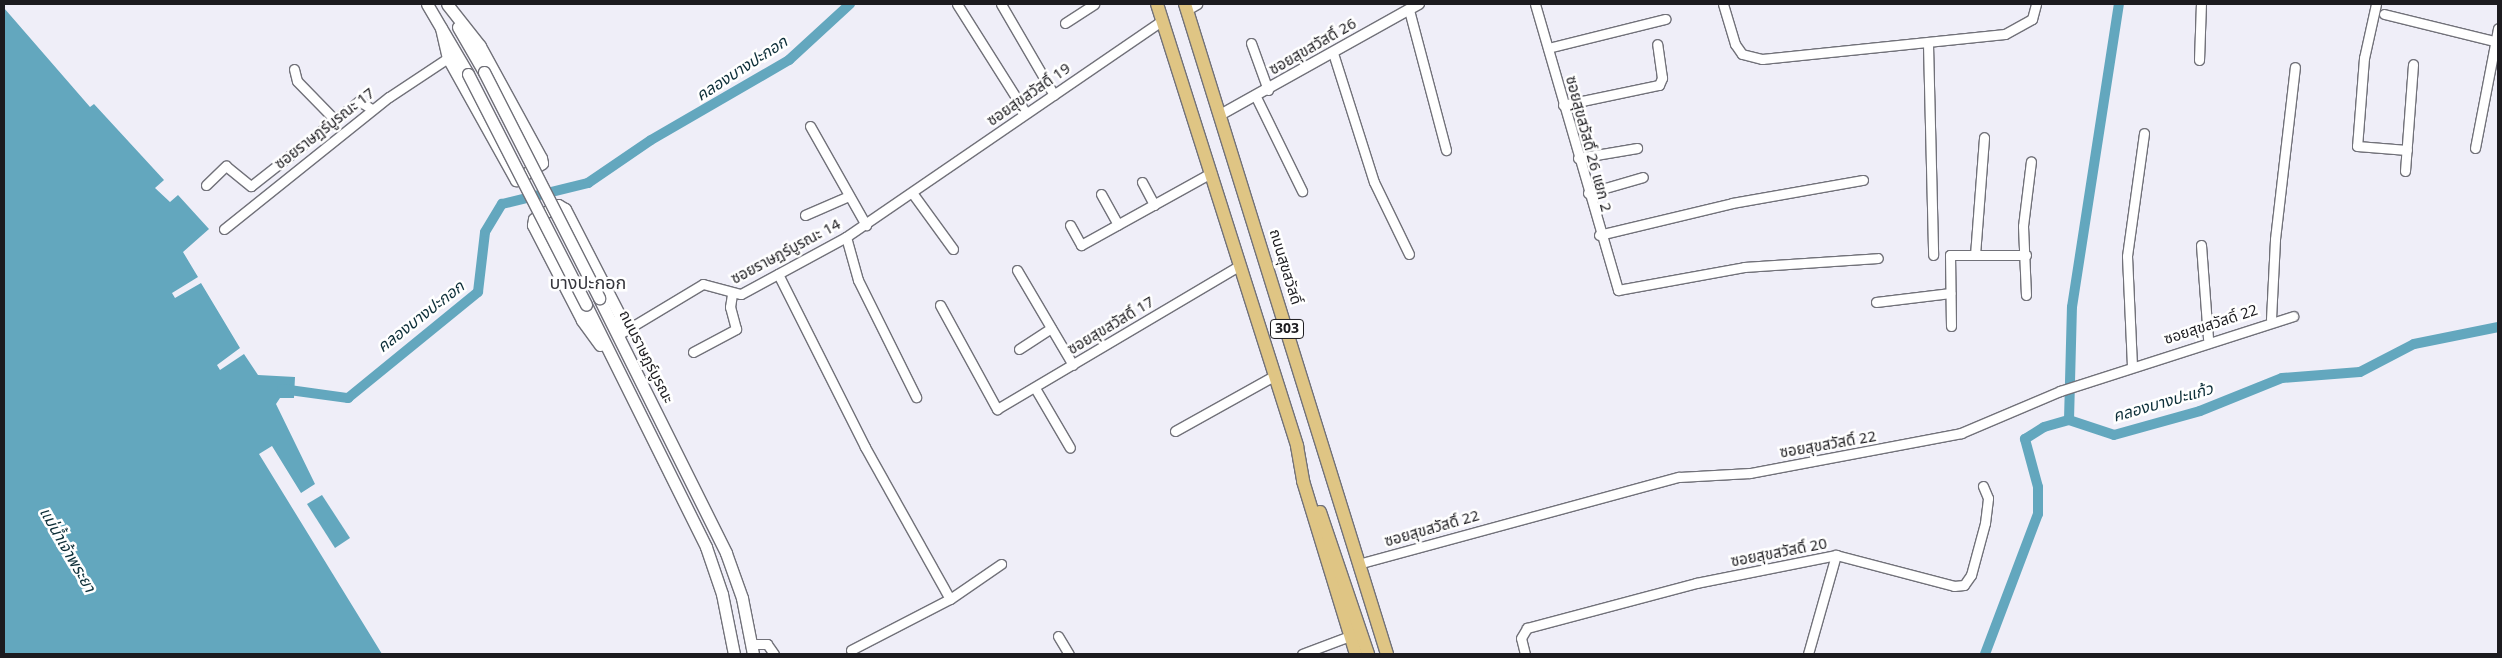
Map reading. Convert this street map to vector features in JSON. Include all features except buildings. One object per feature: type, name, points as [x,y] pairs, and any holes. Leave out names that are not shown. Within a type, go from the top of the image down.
[{"type":"main road","name":"ถนนราษฎร์บูรณะ","points":[[427,4],[468,74],[586,305],[712,562],[734,654]]},
{"type":"main road","name":"ถนนราษฎร์บูรณะ","points":[[446,4],[484,72],[618,335],[726,553],[752,649]]},
{"type":"main road","points":[[441,28],[448,58],[512,178],[542,163],[480,46],[446,4]]},
{"type":"main road","name":"303","points":[[1156,4],[1211,173],[1238,266],[1368,654]]},
{"type":"main road","name":"ถนนสุขสวัสดิ์","points":[[1190,6],[1220,115],[1387,654]]},
{"type":"main road","points":[[618,335],[620,316],[565,209],[558,205],[534,219],[533,225],[582,320],[618,368]]},
{"type":"main road","name":"303","points":[[1300,455],[1303,481],[1356,654]]},
{"type":"street","points":[[957,4],[1026,113]]},
{"type":"street","points":[[1001,4],[1054,95]]},
{"type":"street","points":[[1065,23],[1094,4]]},
{"type":"street","name":"ซอยสุขสวัสดิ์ 26 แยก 2","points":[[1535,4],[1599,235],[1618,290],[1744,267],[1878,258]]},
{"type":"street","points":[[1723,4],[1735,44],[1742,54],[1754,58],[1928,44],[2006,34],[2028,22],[2036,4]]},
{"type":"street","points":[[2199,60],[2201,4]]},
{"type":"street","points":[[2376,4],[2362,72],[2357,146],[2407,150]]},
{"type":"street","points":[[1414,6],[1446,150]]},
{"type":"street","name":"ซอยสุขสวัสดิ์ 26","points":[[1220,115],[1256,97],[1414,6]]},
{"type":"street","points":[[2384,14],[2497,41]]},
{"type":"street","points":[[1548,48],[1665,19]]},
{"type":"street","name":"ซอยสุขสวัสดิ์ 19","points":[[913,194],[1026,113],[1162,21]]},
{"type":"street","points":[[2475,148],[2498,28]]},
{"type":"street","points":[[1251,43],[1268,90]]},
{"type":"street","points":[[1563,104],[1658,85],[1662,78],[1657,44]]},
{"type":"street","points":[[1928,44],[1932,255]]},
{"type":"street","points":[[1333,53],[1374,182],[1409,254]]},
{"type":"street","name":"ซอยราษฎร์บูรณะ 17","points":[[224,229],[372,109],[448,58]]},
{"type":"street","points":[[2405,171],[2413,64]]},
{"type":"street","points":[[2271,319],[2275,239],[2295,67]]},
{"type":"street","points":[[294,69],[297,81],[335,120]]},
{"type":"street","points":[[1256,97],[1302,191]]},
{"type":"street","points":[[206,185],[226,166],[251,186],[359,101],[372,109]]},
{"type":"street","points":[[810,126],[866,225]]},
{"type":"street","points":[[2132,366],[2128,256],[2144,133]]},
{"type":"street","points":[[1975,255],[1984,137]]},
{"type":"street","points":[[1578,158],[1637,148]]},
{"type":"street","points":[[2026,295],[2026,255],[2023,226],[2031,161]]},
{"type":"street","points":[[1070,226],[1082,245],[1211,173]]},
{"type":"street","points":[[1588,193],[1643,177]]},
{"type":"street","points":[[1599,235],[1732,203],[1863,180]]},
{"type":"street","points":[[1142,182],[1154,205]]},
{"type":"street","points":[[913,194],[953,249]]},
{"type":"street","name":"ซอยราษฎร์บูรณะ 14","points":[[618,335],[703,284],[732,295],[778,274],[866,225],[913,194]]},
{"type":"street","points":[[1101,194],[1118,225]]},
{"type":"street","points":[[805,215],[849,196]]},
{"type":"street","points":[[846,236],[858,280],[916,396]]},
{"type":"street","points":[[2201,246],[2208,340]]},
{"type":"street","points":[[1952,326],[1950,255],[2026,255]]},
{"type":"street","name":"ซอยสุขสวัสดิ์ 17","points":[[940,306],[997,409],[1238,266]]},
{"type":"street","points":[[1017,270],[1073,365]]},
{"type":"street","points":[[778,274],[865,447],[950,599]]},
{"type":"street","points":[[1876,302],[1950,294]]},
{"type":"street","points":[[693,352],[736,329],[730,307],[732,295]]},
{"type":"street","name":"ซอยสุขสวัสดิ์ 22","points":[[1358,564],[1670,479],[1750,473],[1961,433],[2132,366],[2271,319],[2293,316]]},
{"type":"street","points":[[1019,349],[1051,328]]},
{"type":"street","points":[[1175,432],[1274,376]]},
{"type":"street","points":[[1035,388],[1043,409],[1070,448]]},
{"type":"street","name":"ซอยสุขสวัสดิ์ 20","points":[[1525,654],[1521,638],[1527,628],[1696,583],[1836,556],[1954,586],[1964,584],[1971,575],[1985,523],[1988,498],[1983,486]]},
{"type":"street","points":[[1808,654],[1836,556]]},
{"type":"street","points":[[851,650],[950,599],[1001,564]]},
{"type":"street","points":[[1058,636],[1069,654]]},
{"type":"street","points":[[1302,654],[1350,636]]},
{"type":"street","points":[[752,649],[767,644],[774,654]]},
{"type":"water","name":"แม่น้ำเจ้าพระยา","points":[[4,8],[90,107],[94,104],[164,180],[155,188],[170,202],[178,195],[209,229],[183,252],[198,277],[172,293],[175,298],[201,283],[240,348],[217,365],[220,370],[244,354],[258,375],[295,377],[294,398],[280,398],[276,404],[315,484],[301,493],[272,446],[259,454],[382,654],[4,654]]},
{"type":"water","points":[[322,495],[350,538],[335,548],[307,504]]},
{"type":"waterway","name":"คลองบางปะกอก","points":[[282,389],[348,398],[478,292],[485,232],[502,204],[588,183],[651,140],[789,60],[850,4]]},
{"type":"waterway","points":[[2069,420],[2072,307],[2119,4]]},
{"type":"waterway","name":"คลองบางปะแก้ว","points":[[1985,654],[2038,514],[2038,487],[2025,439],[2044,427],[2069,420],[2114,435],[2200,411],[2282,378],[2360,372],[2414,344],[2498,327]]},
{"type":"district","name":"บางปะกอก","points":[[588,284]]}]
